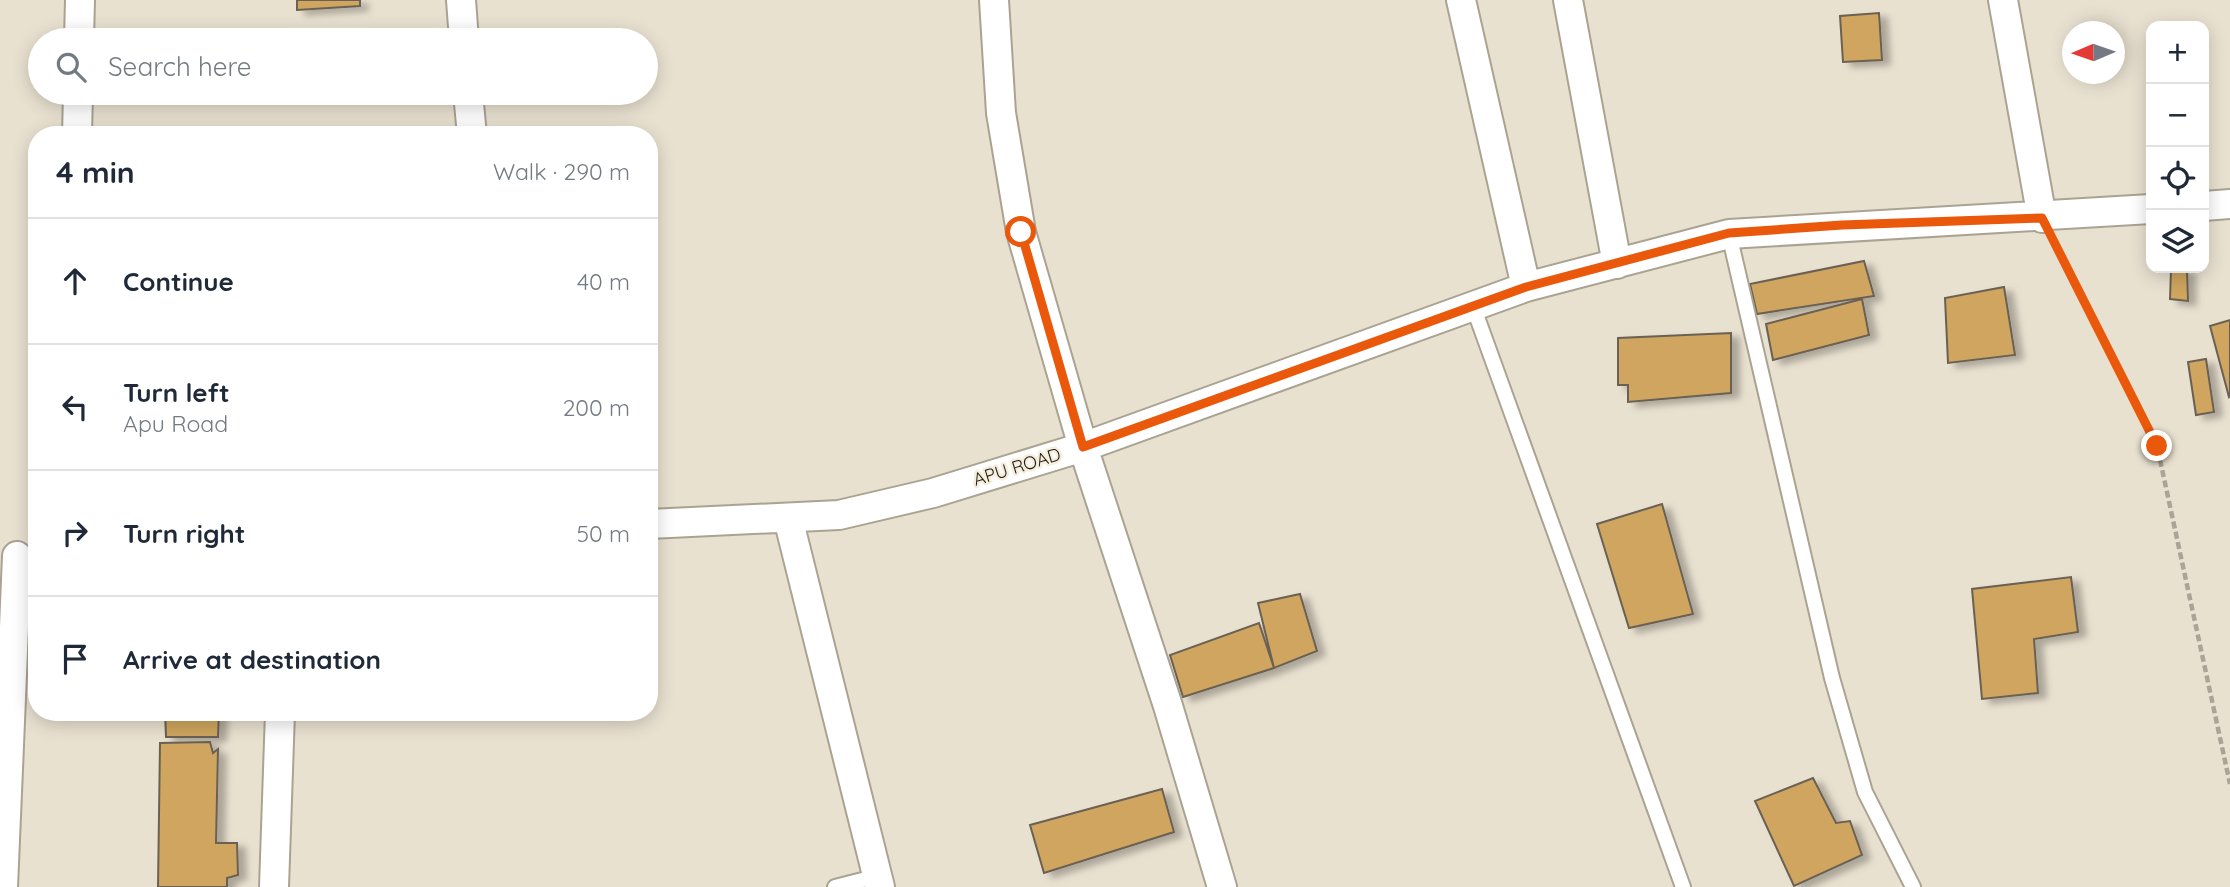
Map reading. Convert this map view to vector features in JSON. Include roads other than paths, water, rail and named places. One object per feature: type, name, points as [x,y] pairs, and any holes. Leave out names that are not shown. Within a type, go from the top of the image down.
[{"type":"street","points":[[79,28],[80,0]]},
{"type":"street","points":[[461,0],[463,28]]},
{"type":"street","points":[[994,0],[1001,113],[1021,232],[1083,447],[1168,706],[1222,887]]},
{"type":"street","points":[[1461,0],[1526,287]]},
{"type":"street","points":[[1568,0],[1617,264]]},
{"type":"street","points":[[2003,0],[2042,218]]},
{"type":"street","points":[[77,126],[78,105]]},
{"type":"street","points":[[469,105],[471,126]]},
{"type":"street","points":[[2209,206],[2230,204]]},
{"type":"street","name":"APU ROAD","points":[[658,524],[839,514],[933,493],[1083,447],[1526,287],[1729,233],[1842,225],[2042,218],[2146,209]]},
{"type":"street","points":[[788,518],[879,882]]},
{"type":"street","points":[[3,887],[18,557]]},
{"type":"street","points":[[274,887],[280,721]]},
{"type":"lane","points":[[1729,233],[1832,678],[1865,792],[1913,887]]},
{"type":"lane","points":[[1473,306],[1683,887]]},
{"type":"lane","points":[[835,887],[879,882]]}]
